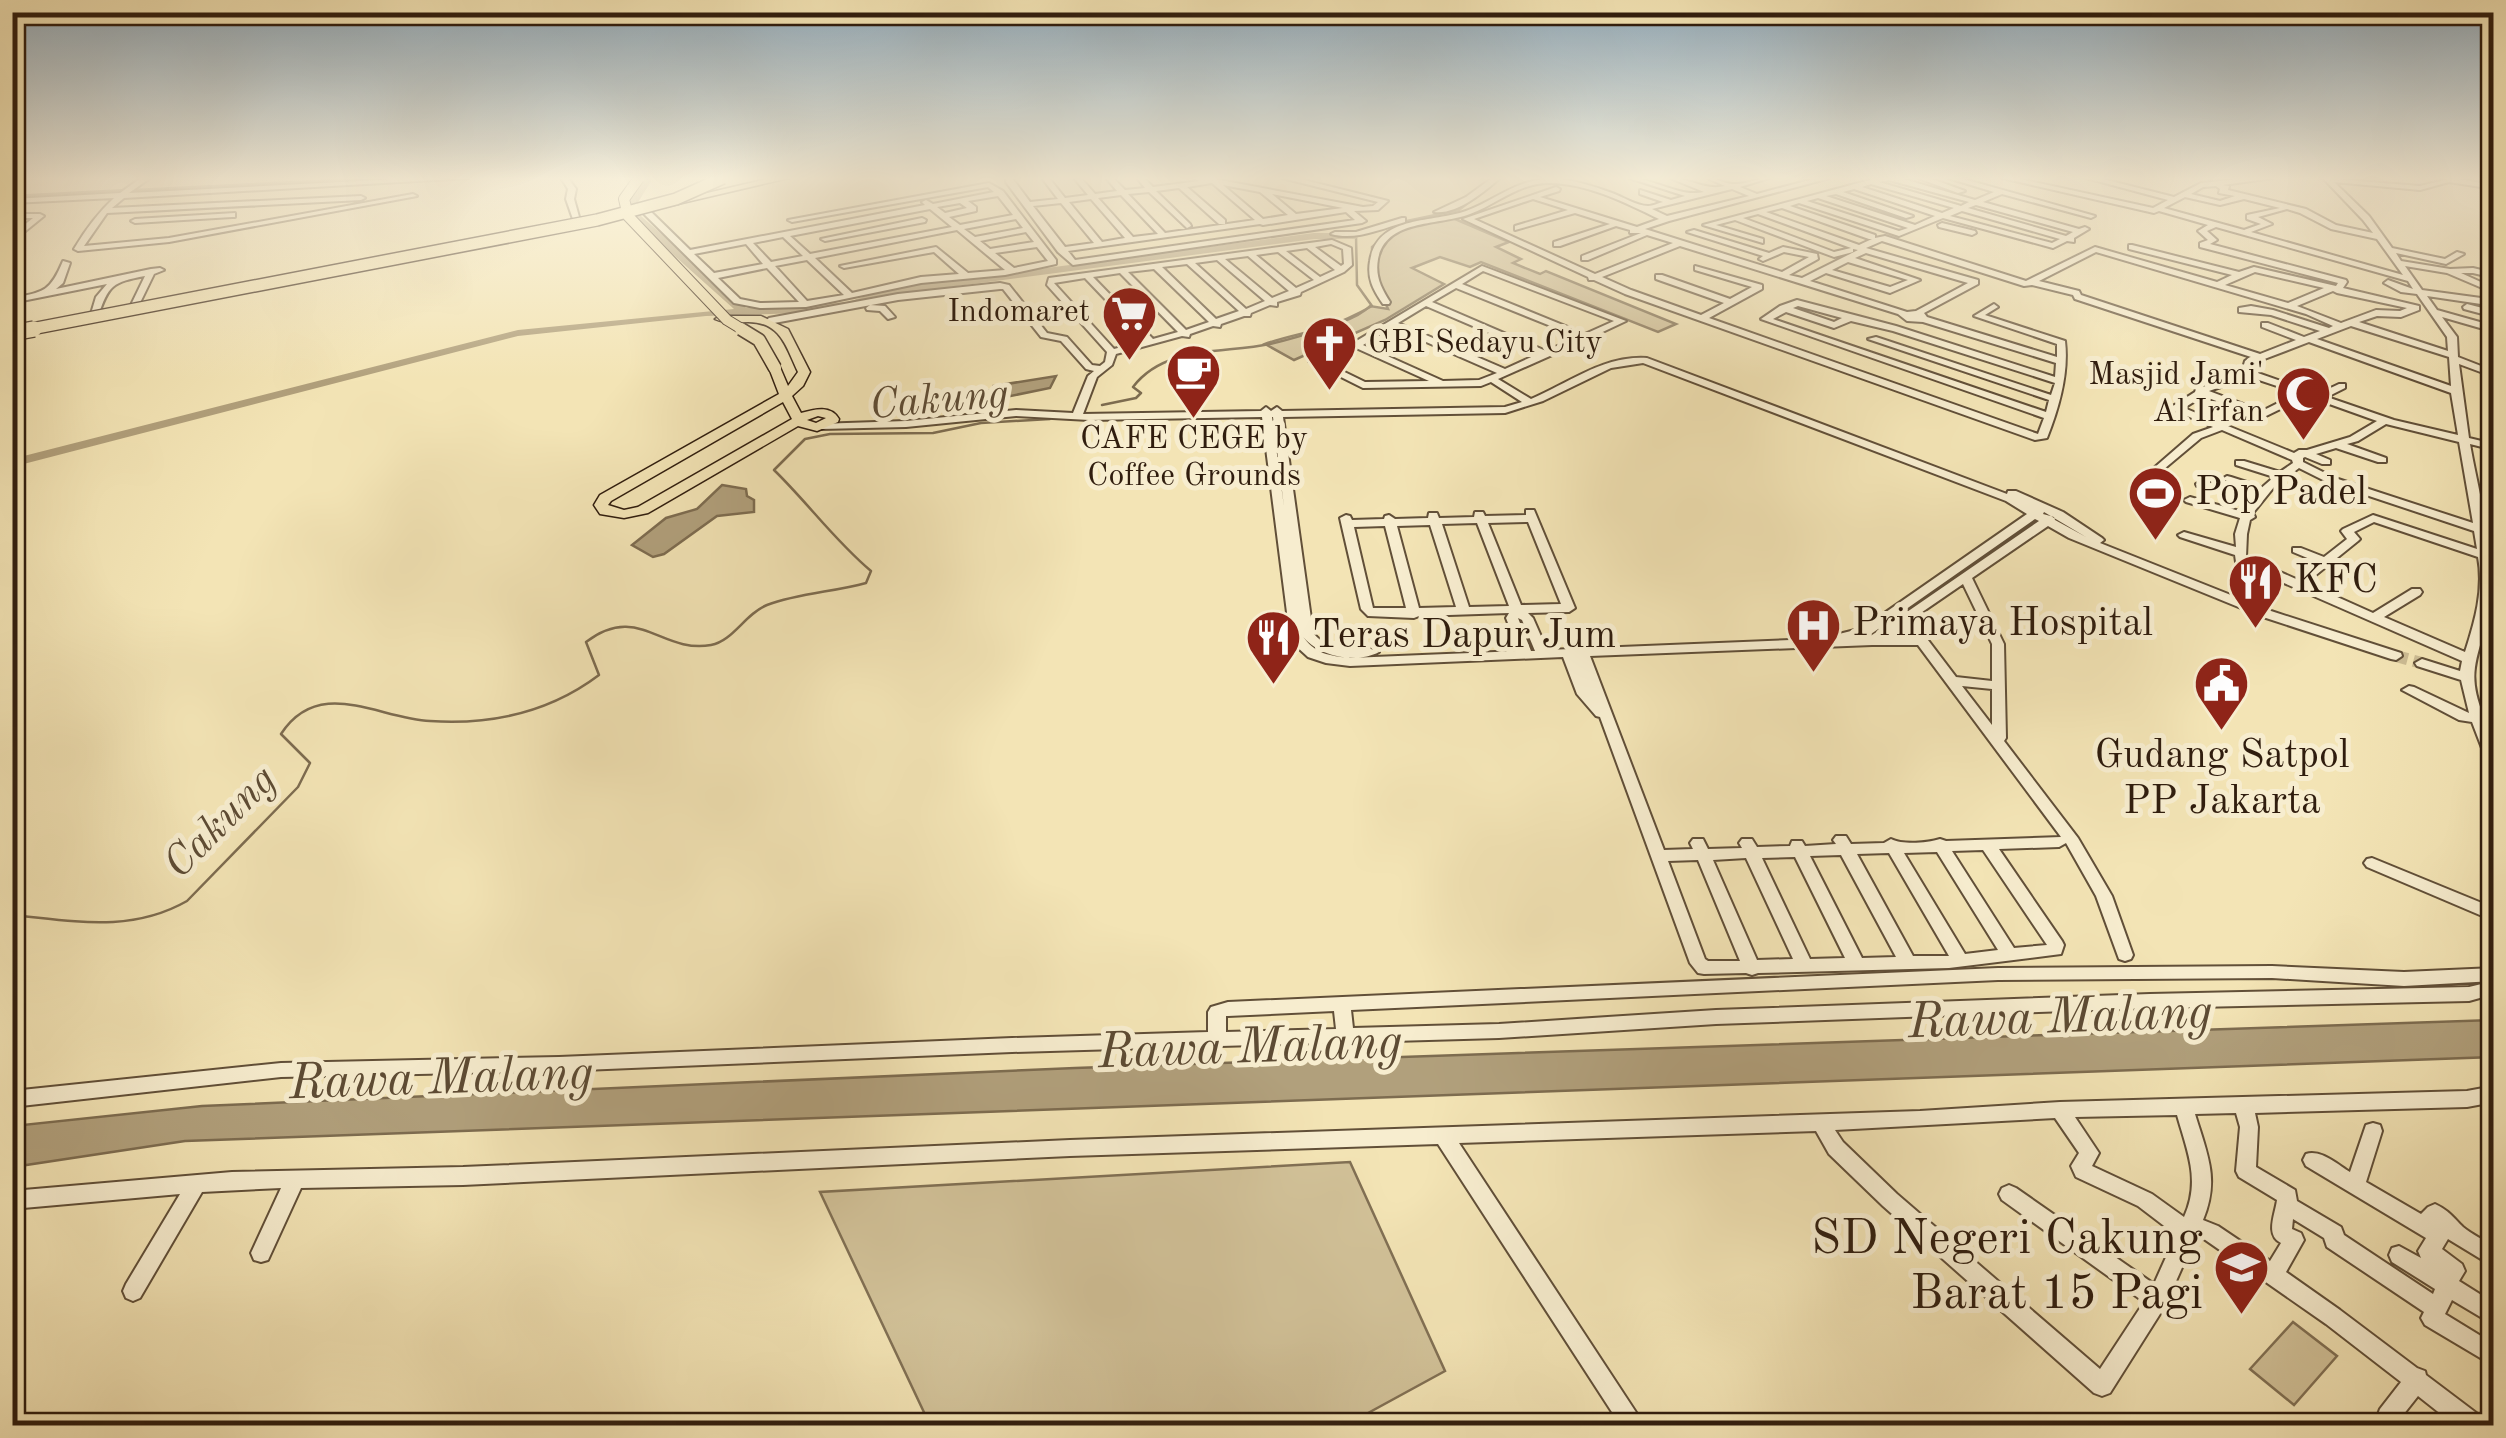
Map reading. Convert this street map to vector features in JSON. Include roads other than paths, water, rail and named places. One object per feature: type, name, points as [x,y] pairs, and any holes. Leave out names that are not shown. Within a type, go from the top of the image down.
[{"type":"highway","points":[[12,330],[447,245]]},
{"type":"highway","points":[[12,330],[460,245]]},
{"type":"main road","points":[[12,330],[460,245]]},
{"type":"main road","points":[[655,245],[726,320],[759,340],[783,380],[818,420]]},
{"type":"main road","points":[[662,245],[716,314],[755,345],[767,370],[783,380],[818,420]]},
{"type":"main road","points":[[716,314],[769,322],[784,331],[802,367],[802,378],[783,380],[706,437],[603,493],[592,504],[592,511],[612,519],[642,515],[818,420]]},
{"type":"main road","points":[[736,331],[739,326],[769,322]]},
{"type":"street","points":[[81,245],[78,249],[114,245]]},
{"type":"street","points":[[678,245],[737,301],[760,306],[805,304],[885,286],[1053,262],[1040,245]]},
{"type":"street","points":[[688,253],[727,245]]},
{"type":"street","points":[[752,245],[805,304]]},
{"type":"street","points":[[796,245],[848,296]]},
{"type":"street","points":[[713,276],[870,245]]},
{"type":"street","points":[[890,245],[926,280]]},
{"type":"street","points":[[980,245],[1011,270]]},
{"type":"street","points":[[988,252],[1032,245]]},
{"type":"street","points":[[1057,245],[1069,261],[1078,263],[1207,245]]},
{"type":"street","points":[[1061,250],[1093,245]]},
{"type":"street","points":[[1111,355],[1050,282],[1307,245]]},
{"type":"street","points":[[1308,245],[1341,270]]},
{"type":"street","points":[[1100,372],[1111,355],[1217,325],[1298,293],[1348,264],[1344,245]]},
{"type":"street","points":[[1378,245],[1374,249],[1372,280],[1386,302]]},
{"type":"street","points":[[1522,245],[1592,278],[1700,318],[2034,437],[2043,436],[2060,382],[2062,342],[1978,316],[1994,307]]},
{"type":"street","points":[[1585,258],[1612,245]]},
{"type":"street","points":[[1592,278],[1676,245]]},
{"type":"street","points":[[1676,245],[2064,362]]},
{"type":"street","points":[[1733,245],[1743,248]]},
{"type":"street","points":[[1736,245],[1766,257],[1783,248],[1916,280],[1892,290],[1826,270]]},
{"type":"street","points":[[1808,245],[1834,255],[1865,245]]},
{"type":"street","points":[[1850,245],[1858,248]]},
{"type":"street","points":[[1904,245],[2025,284],[2090,251],[2288,306],[2453,357],[2494,374]]},
{"type":"street","points":[[2203,245],[2330,286]]},
{"type":"street","points":[[2289,245],[2412,280]]},
{"type":"street","points":[[2387,245],[2452,338],[2456,386],[2490,574],[2489,603],[2467,668],[2486,719],[2494,762]]},
{"type":"street","points":[[2132,247],[2240,275]]},
{"type":"street","points":[[844,266],[936,249],[965,275]]},
{"type":"street","points":[[1279,249],[1320,280]]},
{"type":"street","points":[[1802,282],[1866,250],[1975,282],[1827,362]]},
{"type":"street","points":[[2391,250],[2446,262],[2460,254]]},
{"type":"street","points":[[1249,253],[1298,293]]},
{"type":"street","points":[[1781,276],[1816,256]]},
{"type":"street","points":[[1218,257],[1274,304]]},
{"type":"street","points":[[1718,258],[1663,278],[1730,302]]},
{"type":"street","points":[[1188,261],[1247,314]]},
{"type":"street","points":[[860,263],[885,286]]},
{"type":"street","points":[[2212,288],[2264,263]]},
{"type":"street","points":[[2400,263],[2494,276]]},
{"type":"street","points":[[1156,265],[1217,325]]},
{"type":"street","points":[[1486,268],[1622,321],[1488,381],[1363,386],[1314,362],[1356,345],[1454,284],[1486,268]]},
{"type":"street","points":[[1698,268],[1764,285],[1700,318]]},
{"type":"street","points":[[2254,269],[2494,329]]},
{"type":"street","points":[[1120,270],[1186,335]]},
{"type":"street","points":[[2358,275],[2370,270]]},
{"type":"street","points":[[12,300],[155,271],[134,309]]},
{"type":"street","points":[[2450,271],[2494,290]]},
{"type":"street","points":[[1086,274],[1152,343]]},
{"type":"street","points":[[94,316],[100,297],[116,278]]},
{"type":"street","points":[[2032,282],[2076,293],[2078,297],[2261,357]]},
{"type":"street","points":[[2388,283],[2424,297],[2494,314]]},
{"type":"street","points":[[1454,284],[1588,338]]},
{"type":"street","points":[[12,300],[55,286]]},
{"type":"street","points":[[2288,306],[2330,286]]},
{"type":"street","points":[[838,322],[836,317],[846,311],[898,296],[1006,287],[1044,336],[1061,337],[1100,372],[1102,377],[1084,414]]},
{"type":"street","points":[[2424,297],[2481,301]]},
{"type":"street","points":[[1424,302],[1548,355]]},
{"type":"street","points":[[2050,417],[1765,319],[1797,302],[2060,382]]},
{"type":"street","points":[[769,322],[878,306],[891,317]]},
{"type":"street","points":[[2248,373],[2246,366],[2261,357],[2378,312],[2401,314],[2416,308]]},
{"type":"street","points":[[2242,310],[2281,314],[2330,331]]},
{"type":"street","points":[[1391,323],[1506,373]]},
{"type":"street","points":[[2265,325],[2381,366],[2456,386]]},
{"type":"street","points":[[1873,338],[2054,399]]},
{"type":"street","points":[[1356,345],[1445,384]]},
{"type":"street","points":[[818,420],[906,424],[1022,413],[1504,410],[1591,371],[1627,360],[1650,362],[1821,425],[2041,514],[2115,554],[2250,608],[2397,652]]},
{"type":"street","points":[[2360,374],[2381,366]]},
{"type":"street","points":[[2417,368],[2456,386]]},
{"type":"street","points":[[2248,373],[2239,381],[2198,392],[2177,408],[2299,458],[2326,462]]},
{"type":"street","points":[[2248,373],[2386,420],[2494,447]]},
{"type":"street","points":[[1488,381],[1524,401]]},
{"type":"street","points":[[2321,396],[2342,386]]},
{"type":"street","points":[[2198,392],[2262,415],[2308,392]]},
{"type":"street","points":[[1272,413],[1286,512],[1296,636],[1311,655],[1350,662],[1840,638],[1867,631],[1898,616],[2041,514],[2059,514],[2123,552],[2338,634]]},
{"type":"street","points":[[2242,556],[2241,533],[2260,494],[2299,458],[2386,420]]},
{"type":"street","points":[[2160,467],[2193,438],[2219,428]]},
{"type":"street","points":[[2336,444],[2382,460]]},
{"type":"street","points":[[2299,458],[2330,480],[2480,529]]},
{"type":"street","points":[[2240,462],[2279,478]]},
{"type":"street","points":[[2259,474],[2279,478]]},
{"type":"street","points":[[2227,478],[2260,494]]},
{"type":"street","points":[[2201,484],[2260,494]]},
{"type":"street","points":[[2190,500],[2249,516]]},
{"type":"street","points":[[1532,515],[1571,605],[1563,610],[1379,615],[1367,609],[1347,521],[1480,517],[1532,515]]},
{"type":"street","points":[[1480,517],[1517,611]]},
{"type":"street","points":[[1434,518],[1464,612]]},
{"type":"street","points":[[2299,583],[2354,539],[2347,531],[2375,518],[2484,555]]},
{"type":"street","points":[[1389,520],[1414,614]]},
{"type":"street","points":[[2203,541],[2210,528]]},
{"type":"street","points":[[2184,535],[2242,556],[2375,617],[2467,668]]},
{"type":"street","points":[[1946,583],[1966,576],[2007,540]]},
{"type":"street","points":[[2297,550],[2324,561]]},
{"type":"street","points":[[1966,576],[1998,644],[1999,740]]},
{"type":"street","points":[[2375,617],[2416,592]]},
{"type":"street","points":[[1517,611],[1512,618],[1534,652]]},
{"type":"street","points":[[1872,642],[1898,616]]},
{"type":"street","points":[[1898,616],[1954,680],[2073,842],[2104,896],[2125,955]]},
{"type":"street","points":[[2478,629],[2494,634]]},
{"type":"street","points":[[1534,652],[1576,654],[1922,642]]},
{"type":"street","points":[[1576,654],[1584,694],[1604,717],[1698,963],[1712,970],[1908,963],[2055,950],[1988,844]]},
{"type":"street","points":[[2422,660],[2467,668]]},
{"type":"street","points":[[1954,680],[1997,686]]},
{"type":"street","points":[[2409,690],[2464,718],[2486,719]]},
{"type":"street","points":[[1938,842],[2008,953]]},
{"type":"street","points":[[1659,856],[1701,849],[2059,842]]},
{"type":"street","points":[[1891,843],[1959,960]]},
{"type":"street","points":[[1844,845],[1908,963]]},
{"type":"street","points":[[1798,847],[1857,965]]},
{"type":"street","points":[[1749,848],[1805,967]]},
{"type":"street","points":[[1701,849],[1752,969]]},
{"type":"street","points":[[2372,863],[2494,916]]},
{"type":"street","points":[[1218,1040],[1217,1011],[1254,1009],[1998,974],[2272,972],[2429,980],[2494,974]]},
{"type":"street","points":[[12,1099],[282,1070],[576,1064],[2150,1001],[2478,994],[2494,986]]},
{"type":"street","points":[[1342,1005],[1345,1035]]},
{"type":"street","points":[[1254,1009],[1254,1038]]},
{"type":"street","points":[[12,1200],[295,1180],[501,1175],[882,1156],[2060,1110],[2466,1099],[2494,1094]]},
{"type":"street","points":[[2244,1107],[2249,1127],[2246,1171],[2286,1194],[2281,1233],[2294,1240],[2273,1275]]},
{"type":"street","points":[[1821,1122],[1836,1148],[1890,1200],[2102,1385],[2158,1299],[2198,1208],[2203,1172],[2184,1108]]},
{"type":"street","points":[[2060,1110],[2089,1153],[2081,1166],[2084,1171],[2145,1200],[2190,1229],[2211,1232],[2417,1378],[2475,1426]]},
{"type":"street","points":[[2356,1183],[2373,1131]]},
{"type":"street","points":[[1442,1135],[1634,1426]]},
{"type":"street","points":[[2313,1160],[2356,1183],[2437,1237],[2428,1251],[2455,1270],[2435,1314]]},
{"type":"street","points":[[261,1253],[295,1180]]},
{"type":"street","points":[[133,1291],[196,1185]]},
{"type":"street","points":[[2009,1194],[2158,1299]]},
{"type":"street","points":[[2287,1204],[2334,1233],[2334,1240],[2494,1356]]},
{"type":"street","points":[[2423,1226],[2435,1214],[2448,1222],[2454,1232],[2494,1258]]},
{"type":"street","points":[[2399,1254],[2494,1315]]},
{"type":"street","points":[[2398,1426],[2388,1418],[2417,1378]]},
{"type":"waterway","points":[[668,245],[744,312]]},
{"type":"waterway","points":[[744,312],[850,305],[887,292],[1245,245]]},
{"type":"waterway","name":"Cakung","points":[[1102,405],[1136,398],[1141,393],[1133,387],[1161,364],[1196,353],[1283,341],[1335,324],[1372,306],[1357,285],[1356,245]]},
{"type":"waterway","points":[[12,463],[518,333],[744,312]]},
{"type":"waterway","name":"Cakung","points":[[12,915],[80,922],[123,921],[145,918],[187,901],[298,787],[310,763],[281,734],[296,717],[313,707],[350,705],[430,721],[497,718],[540,707],[599,675],[586,642],[604,631],[635,628],[678,643],[711,645],[719,643],[767,605],[866,583],[871,571],[774,470],[805,439],[830,434],[933,433],[981,423],[1050,419]]},
{"type":"tunnel","points":[[2396,656],[2422,663]]},
{"type":"place","name":"Indomaret","points":[[1129,362]]},
{"type":"place","name":"GBI Sedayu City","points":[[1329,393]]},
{"type":"place","name":"CAFE CEGE by Coffee Grounds","points":[[1194,420]]},
{"type":"place","name":"Masjid Jami' Al Irfan","points":[[2303,443]]},
{"type":"place","name":"Pop Padel","points":[[2156,543]]},
{"type":"place","name":"KFC","points":[[2255,631]]},
{"type":"place","name":"Primaya Hospital","points":[[1813,674]]},
{"type":"place","name":"Teras Dapur Jum","points":[[1273,686]]},
{"type":"place","name":"Gudang Satpol PP Jakarta","points":[[2222,732]]},
{"type":"place","name":"SD Negeri Cakung Barat 15 Pagi","points":[[2242,1317]]},
{"type":"water label","name":"Rawa Malang","points":[[2060,1019]]},
{"type":"water label","name":"Rawa Malang","points":[[1250,1049]]},
{"type":"water label","name":"Rawa Malang","points":[[441,1080]]}]
